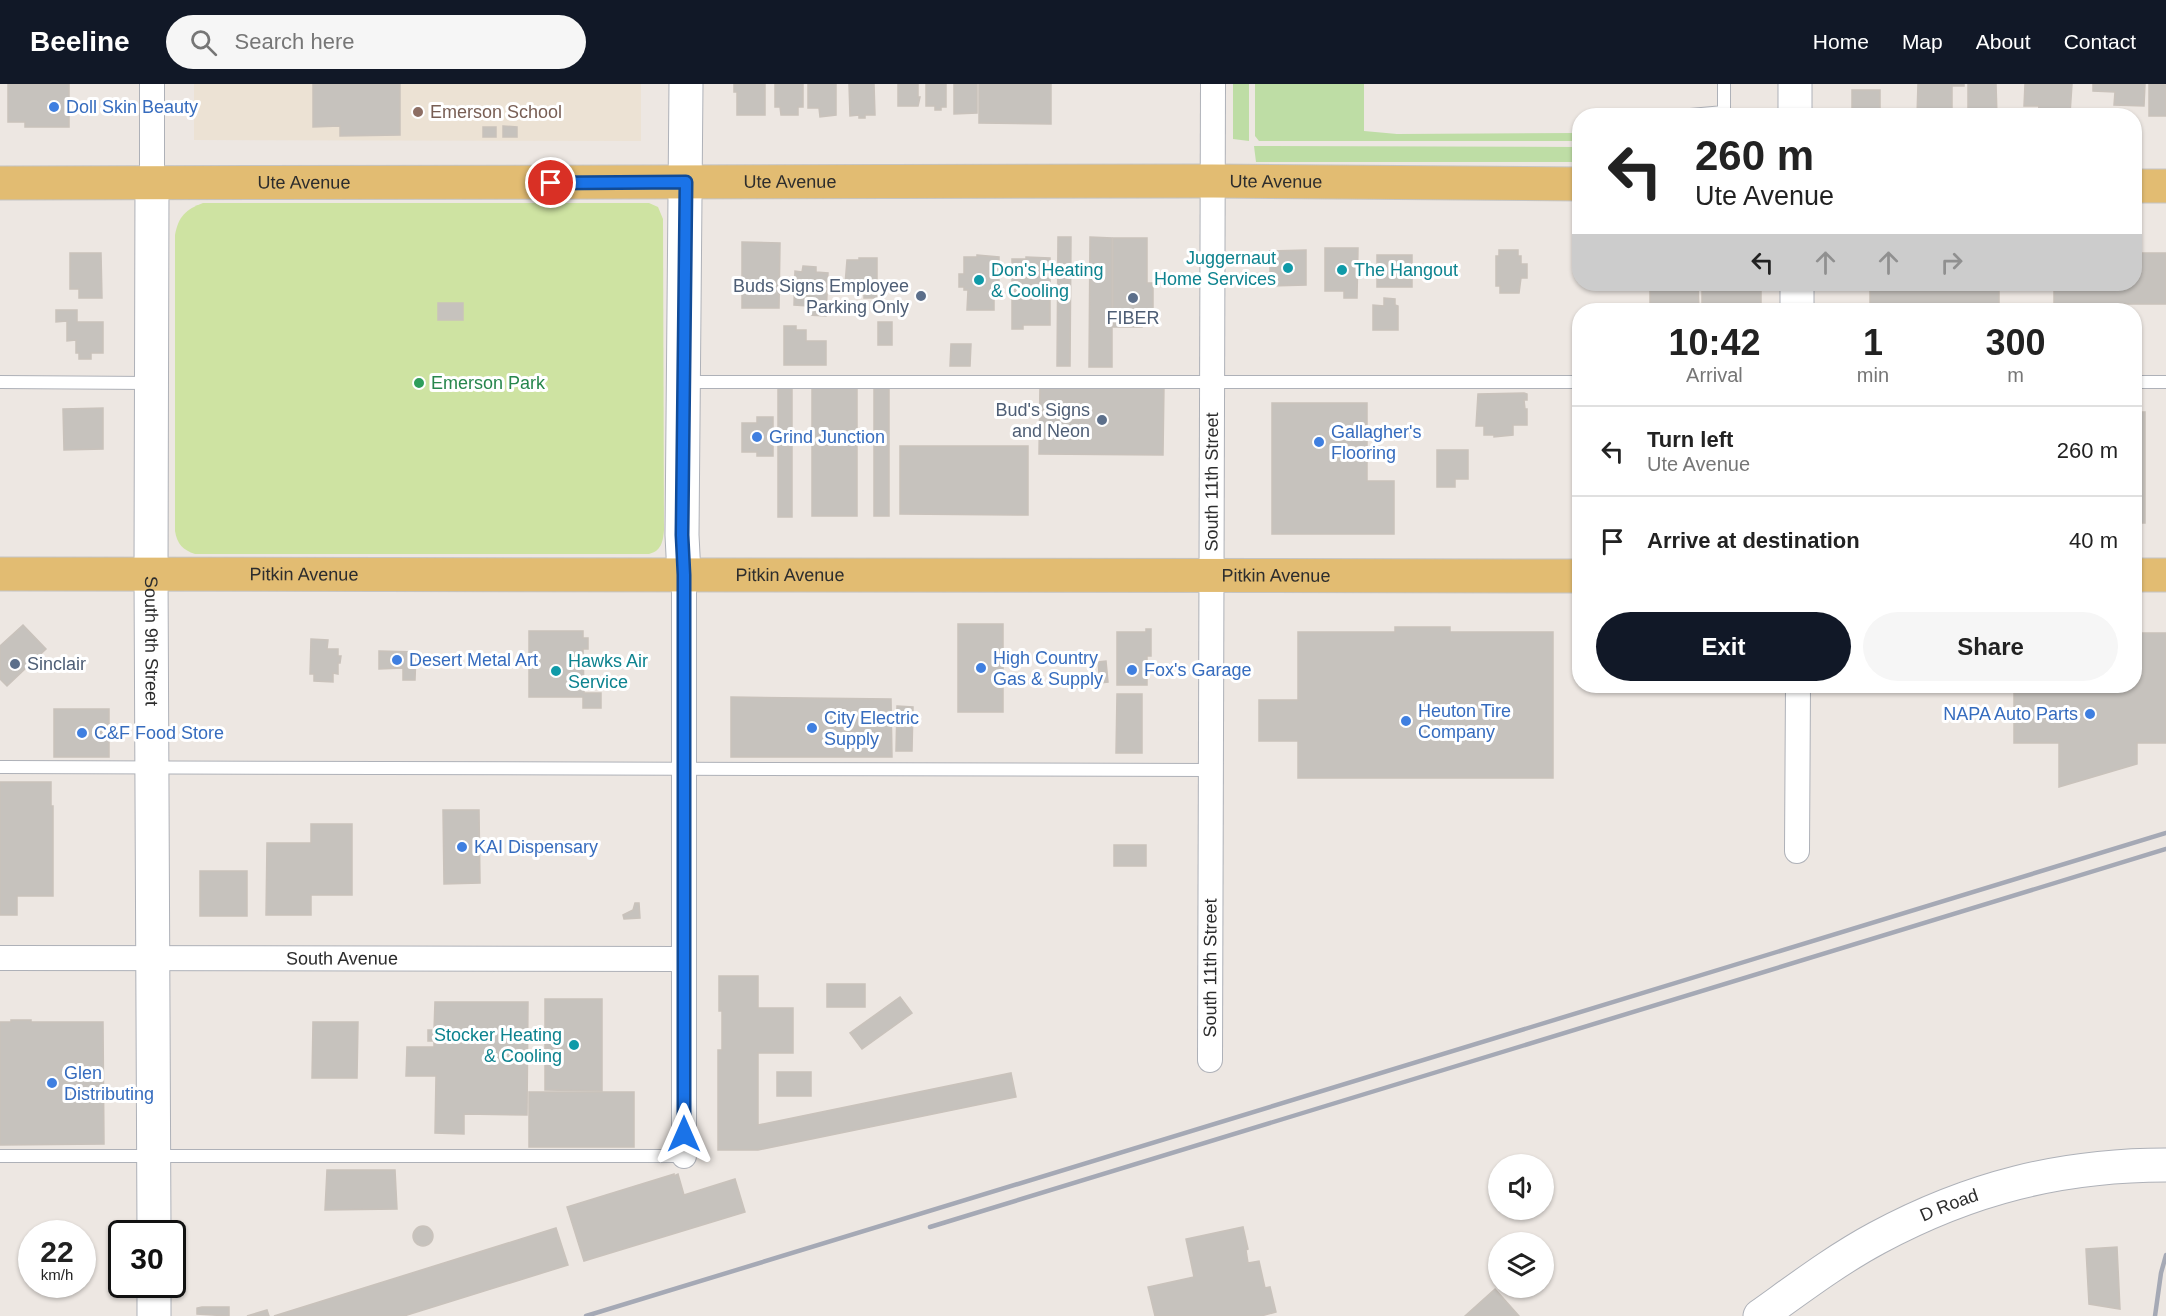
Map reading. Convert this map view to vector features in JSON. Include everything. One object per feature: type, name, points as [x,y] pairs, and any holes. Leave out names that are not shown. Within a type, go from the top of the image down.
[{"type":"main road","name":"Ute Avenue","points":[[0,183],[1213,181],[1572,184]]},
{"type":"main road","points":[[2142,186],[2166,186]]},
{"type":"main road","name":"Pitkin Avenue","points":[[0,574],[1572,576]]},
{"type":"main road","points":[[2142,575],[2166,575]]},
{"type":"street","name":"South 9th Street","points":[[152,84],[151,574],[154,1220]]},
{"type":"street","points":[[684,1156],[684,575],[682,535],[686,84]]},
{"type":"street","name":"South 11th Street","points":[[1210,1060],[1213,84]]},
{"type":"street","points":[[1795,84],[1795,108]]},
{"type":"street","points":[[1797,851],[1798,693]]},
{"type":"street","name":"South Avenue","points":[[0,958],[684,959]]},
{"type":"street","name":"D Road","points":[[1760,1316],[1826,1269],[1876,1238],[1926,1213],[1974,1194],[2018,1181],[2062,1173],[2103,1168],[2166,1165]]},
{"type":"street","points":[[154,1298],[154,1316]]},
{"type":"lane","points":[[1724,84],[1724,108]]},
{"type":"lane","points":[[0,382],[151,383]]},
{"type":"lane","points":[[683,382],[1572,382]]},
{"type":"lane","points":[[2142,382],[2166,382]]},
{"type":"lane","points":[[0,767],[1212,770]]},
{"type":"lane","points":[[0,1156],[684,1156]]},
{"type":"shaded area","name":"Emerson School","points":[[194,84],[641,84],[641,141],[194,140]]},
{"type":"green space","points":[[1233,84],[1249,84],[1249,141],[1233,139]]},
{"type":"green space","points":[[1255,84],[1364,84],[1364,131],[1397,134],[1572,133],[1572,141],[1259,141],[1255,136]]},
{"type":"green space","points":[[1254,146],[1572,147],[1572,162],[1256,162]]},
{"type":"green space","name":"Emerson Park","points":[[203,203],[649,203],[658,207],[663,219],[664,530],[659,548],[649,554],[195,554],[187,551],[177,540],[175,531],[175,235],[178,223],[184,215]]},
{"type":"building","points":[[8,84],[69,84],[69,127],[25,127],[25,122],[8,122]]},
{"type":"building","points":[[313,84],[400,84],[400,135],[340,136],[340,126],[313,127]]},
{"type":"building","points":[[734,84],[765,84],[765,115],[737,115],[737,92],[734,92]]},
{"type":"building","points":[[775,84],[803,84],[803,107],[798,107],[798,115],[781,115],[780,107],[775,107]]},
{"type":"building","points":[[808,84],[836,84],[836,115],[820,117],[819,108],[808,108]]},
{"type":"building","points":[[849,84],[874,84],[875,115],[865,115],[865,118],[859,118],[859,115],[850,116]]},
{"type":"building","points":[[898,84],[918,84],[918,97],[920,97],[918,106],[898,106]]},
{"type":"building","points":[[926,84],[946,84],[946,107],[935,110],[935,106],[926,106]]},
{"type":"building","points":[[954,84],[977,84],[977,113],[954,114]]},
{"type":"building","points":[[979,84],[1051,84],[1051,124],[979,123]]},
{"type":"building","points":[[1918,84],[1964,84],[1964,86],[1952,86],[1952,108],[1917,108]]},
{"type":"building","points":[[1968,84],[1996,84],[1997,108],[1968,108]]},
{"type":"building","points":[[2025,84],[2072,84],[2070,108],[2024,106]]},
{"type":"building","points":[[2093,84],[2145,84],[2144,106],[2114,105],[2115,92],[2093,91]]},
{"type":"building","points":[[2149,84],[2166,84],[2166,116],[2149,116]]},
{"type":"building","points":[[1852,90],[1880,90],[1880,108],[1852,108]]},
{"type":"building","points":[[503,126],[517,127],[517,137],[503,137]]},
{"type":"building","points":[[483,127],[496,127],[496,137],[483,137]]},
{"type":"building","points":[[1058,237],[1071,237],[1070,366],[1057,366]]},
{"type":"building","points":[[1090,237],[1112,238],[1112,367],[1089,367]]},
{"type":"building","name":"FIBER","points":[[1113,238],[1147,238],[1147,283],[1153,283],[1153,314],[1142,314],[1142,327],[1113,327]]},
{"type":"building","points":[[742,242],[780,243],[779,308],[742,308]]},
{"type":"building","name":"The Hangout","points":[[1325,248],[1358,248],[1357,298],[1344,298],[1344,291],[1325,291]]},
{"type":"building","name":"Juggernaut Home Services","points":[[1306,250],[1306,285],[1270,286],[1270,251]]},
{"type":"building","points":[[1499,250],[1518,250],[1521,264],[1527,264],[1527,278],[1521,278],[1519,293],[1500,293],[1500,286],[1496,286],[1496,256],[1499,256]]},
{"type":"building","points":[[70,253],[101,253],[102,298],[79,298],[79,289],[70,289]]},
{"type":"building","points":[[2142,253],[2166,253],[2166,304],[2054,303],[2054,291],[2142,291]]},
{"type":"building","name":"Don's Heating & Cooling","points":[[977,255],[999,257],[999,289],[994,289],[994,310],[967,310],[968,290],[959,287],[959,274],[964,274],[964,257],[977,257]]},
{"type":"building","points":[[1377,255],[1412,255],[1412,287],[1377,287]]},
{"type":"building","points":[[1026,257],[1050,258],[1050,325],[1023,325],[1023,329],[1012,329],[1012,259],[1026,259]]},
{"type":"building","points":[[859,258],[877,258],[877,298],[864,298],[864,285],[845,285],[847,260],[859,260]]},
{"type":"building","points":[[803,266],[816,267],[816,272],[828,273],[826,316],[808,315],[809,306],[794,305],[795,271],[802,272]]},
{"type":"building","points":[[1650,291],[1698,291],[1699,303],[1650,303]]},
{"type":"building","points":[[1702,291],[1761,291],[1761,303],[1702,303]]},
{"type":"building","points":[[1870,291],[1999,291],[1999,303],[1870,303]]},
{"type":"building","points":[[1384,298],[1395,299],[1395,305],[1398,306],[1398,330],[1373,330],[1373,305],[1384,306]]},
{"type":"building","points":[[438,303],[463,303],[463,320],[438,320]]},
{"type":"building","points":[[56,310],[77,310],[77,322],[103,322],[103,353],[91,353],[91,359],[79,359],[79,353],[76,353],[76,340],[67,341],[67,321],[56,322]]},
{"type":"building","points":[[878,322],[892,322],[892,345],[878,345]]},
{"type":"building","points":[[784,326],[796,326],[796,330],[806,330],[806,341],[826,341],[826,365],[784,365]]},
{"type":"building","points":[[951,344],[971,344],[970,366],[950,366]]},
{"type":"building","name":"Bud's Signs and Neon","points":[[1040,384],[1164,385],[1163,455],[1039,454]]},
{"type":"building","points":[[874,386],[889,386],[889,516],[874,516]]},
{"type":"building","points":[[778,388],[792,388],[792,517],[778,517]]},
{"type":"building","points":[[812,388],[857,388],[857,516],[812,516]]},
{"type":"building","points":[[1478,394],[1527,394],[1527,400],[1524,400],[1525,409],[1527,409],[1527,425],[1513,425],[1513,435],[1494,437],[1494,435],[1484,435],[1484,426],[1476,426]]},
{"type":"building","name":"Gallagher's Flooring","points":[[1272,403],[1367,403],[1367,481],[1394,481],[1394,534],[1272,534]]},
{"type":"building","points":[[103,408],[103,449],[64,450],[63,409]]},
{"type":"building","points":[[2142,412],[2145,412],[2145,523],[2142,523]]},
{"type":"building","name":"Grind Junction","points":[[757,417],[773,417],[773,456],[757,456],[757,452],[742,452],[742,423],[757,423]]},
{"type":"building","points":[[900,446],[1028,446],[1028,515],[900,514]]},
{"type":"building","points":[[1437,450],[1468,450],[1468,479],[1455,479],[1455,487],[1437,487]]},
{"type":"building","name":"High Country Gas & Supply","points":[[958,624],[1003,624],[1003,712],[958,712]]},
{"type":"building","name":"Sinclair","points":[[23,625],[46,649],[7,686],[0,679],[0,646]]},
{"type":"building","name":"Heuton Tire Company","points":[[1395,627],[1450,627],[1450,632],[1553,632],[1553,778],[1298,778],[1298,741],[1259,741],[1259,700],[1298,700],[1298,632],[1395,632]]},
{"type":"building","name":"Fox's Garage","points":[[1146,629],[1151,629],[1151,656],[1147,656],[1147,685],[1117,685],[1117,632],[1146,632]]},
{"type":"building","name":"Hawks Air Service","points":[[529,631],[583,631],[583,638],[588,638],[588,649],[583,649],[584,693],[601,693],[601,708],[583,708],[583,697],[529,697]]},
{"type":"building","name":"NAPA Auto Parts","points":[[2142,633],[2166,633],[2166,743],[2137,743],[2137,764],[2059,787],[2059,743],[2014,743],[2014,693],[2142,693]]},
{"type":"building","points":[[311,639],[328,640],[327,649],[338,649],[338,656],[341,656],[340,663],[338,663],[338,674],[333,673],[333,682],[314,681],[314,674],[310,674]]},
{"type":"building","name":"Desert Metal Art","points":[[379,651],[416,652],[415,680],[403,680],[403,668],[379,669]]},
{"type":"building","points":[[1106,661],[1108,682],[1100,683],[1098,662]]},
{"type":"building","points":[[1117,694],[1142,694],[1142,753],[1116,753]]},
{"type":"building","name":"City Electric Supply","points":[[731,697],[891,699],[892,757],[731,757]]},
{"type":"building","points":[[897,706],[913,707],[912,751],[896,751]]},
{"type":"building","name":"C&F Food Store","points":[[54,709],[109,709],[109,757],[54,757]]},
{"type":"building","points":[[0,782],[51,782],[53,896],[17,896],[17,915],[0,915]]},
{"type":"building","name":"KAI Dispensary","points":[[443,810],[479,810],[480,883],[444,884]]},
{"type":"building","points":[[311,824],[352,824],[352,895],[311,895],[311,915],[266,915],[267,843],[311,843]]},
{"type":"building","points":[[1114,845],[1146,845],[1146,866],[1114,866]]},
{"type":"building","points":[[200,871],[247,871],[247,916],[200,916]]},
{"type":"building","points":[[635,903],[639,903],[640,918],[624,919],[623,915],[633,910]]},
{"type":"building","points":[[719,976],[758,976],[758,1008],[793,1008],[793,1053],[758,1053],[758,1125],[1011,1073],[1016,1097],[758,1150],[718,1150],[718,1050],[722,1050]]},
{"type":"building","points":[[827,984],[865,984],[865,1007],[827,1007]]},
{"type":"building","points":[[900,997],[912,1013],[862,1049],[850,1033]]},
{"type":"building","name":"Stocker Heating & Cooling","points":[[545,999],[602,999],[602,1091],[545,1090]]},
{"type":"building","points":[[435,1002],[528,1002],[527,1115],[464,1114],[464,1134],[435,1133],[436,1076],[406,1076],[407,1047],[434,1047],[434,1041],[428,1041],[428,1030],[434,1030]]},
{"type":"building","name":"Glen Distributing","points":[[11,1020],[103,1022],[104,1144],[0,1145],[0,1022],[11,1022]]},
{"type":"building","points":[[313,1022],[358,1022],[357,1078],[312,1078]]},
{"type":"building","points":[[777,1072],[811,1072],[811,1096],[777,1096]]},
{"type":"building","points":[[529,1092],[634,1092],[634,1147],[529,1147]]},
{"type":"building","points":[[327,1170],[395,1170],[397,1209],[325,1210]]},
{"type":"building","points":[[674,1174],[674,1176],[678,1174],[684,1195],[735,1179],[745,1212],[584,1261],[567,1207]]},
{"type":"building","points":[[419,1226],[427,1226],[433,1232],[433,1240],[427,1246],[419,1246],[413,1240],[413,1232]]},
{"type":"building","points":[[1243,1227],[1248,1249],[1246,1250],[1248,1263],[1259,1261],[1265,1288],[1270,1287],[1276,1312],[1261,1316],[1155,1316],[1148,1287],[1194,1277],[1186,1239]]},
{"type":"building","points":[[556,1228],[568,1265],[404,1316],[274,1316]]},
{"type":"building","points":[[2117,1247],[2120,1309],[2089,1304],[2086,1249]]},
{"type":"building","points":[[1488,1295],[1488,1298],[1503,1298],[1519,1316],[1465,1316]]},
{"type":"building","points":[[229,1307],[229,1316],[197,1314],[197,1308]]},
{"type":"building","points":[[267,1310],[269,1316],[247,1316]]},
{"type":"railway","points":[[586,1316],[2166,833]]},
{"type":"railway","points":[[930,1227],[2166,849]]},
{"type":"railway","points":[[2155,1316],[2166,1255]]},
{"type":"place","name":"Doll Skin Beauty","points":[[54,107]]},
{"type":"place","name":"Emerson School","points":[[418,112]]},
{"type":"place","name":"Juggernaut Home Services","points":[[1288,268]]},
{"type":"place","name":"The Hangout","points":[[1342,270]]},
{"type":"place","name":"Don's Heating & Cooling","points":[[979,280]]},
{"type":"place","name":"Buds Signs Employee Parking Only","points":[[921,296]]},
{"type":"place","name":"FIBER","points":[[1133,298]]},
{"type":"place","name":"Emerson Park","points":[[419,383]]},
{"type":"place","name":"Bud's Signs and Neon","points":[[1102,420]]},
{"type":"place","name":"Grind Junction","points":[[757,437]]},
{"type":"place","name":"Gallagher's Flooring","points":[[1319,442]]},
{"type":"place","name":"Desert Metal Art","points":[[397,660]]},
{"type":"place","name":"Sinclair","points":[[15,664]]},
{"type":"place","name":"High Country Gas & Supply","points":[[981,668]]},
{"type":"place","name":"Fox's Garage","points":[[1132,670]]},
{"type":"place","name":"Hawks Air Service","points":[[556,671]]},
{"type":"place","name":"NAPA Auto Parts","points":[[2090,714]]},
{"type":"place","name":"Heuton Tire Company","points":[[1406,721]]},
{"type":"place","name":"City Electric Supply","points":[[812,728]]},
{"type":"place","name":"C&F Food Store","points":[[82,733]]},
{"type":"place","name":"KAI Dispensary","points":[[462,847]]},
{"type":"place","name":"Stocker Heating & Cooling","points":[[574,1045]]},
{"type":"place","name":"Glen Distributing","points":[[52,1083]]},
{"type":"route","points":[[551,183],[686,182],[682,535],[684,575],[684,1134]]}]
